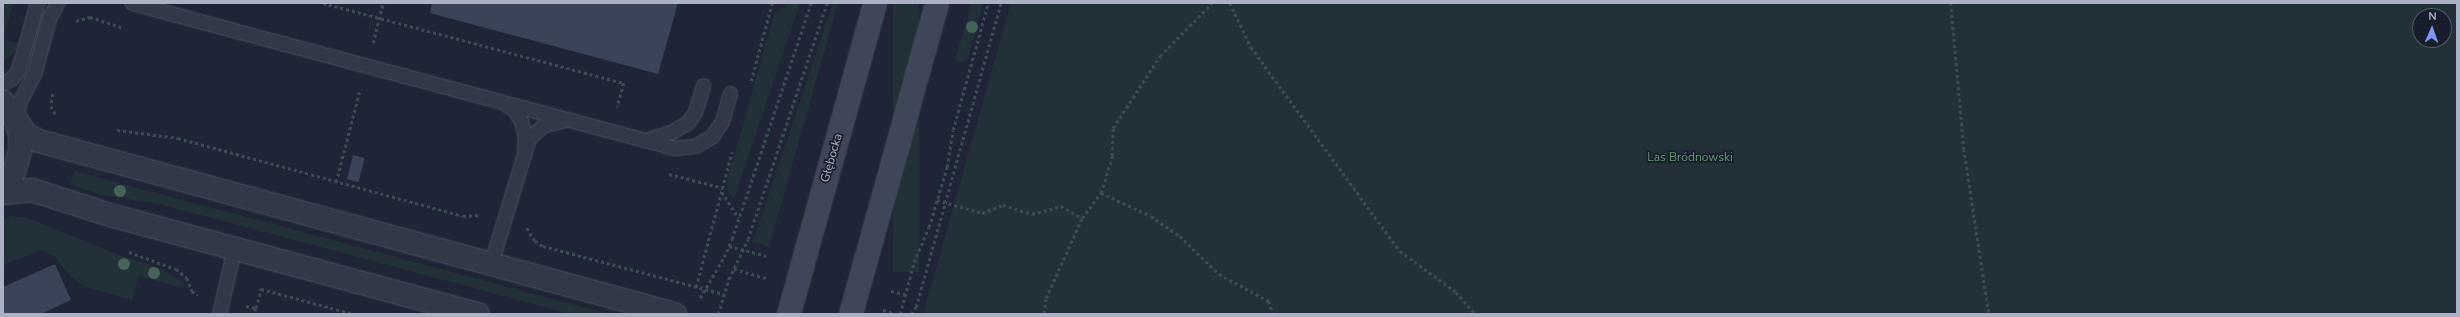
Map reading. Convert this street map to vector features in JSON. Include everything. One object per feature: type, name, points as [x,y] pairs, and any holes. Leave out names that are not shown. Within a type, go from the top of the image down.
[{"type":"street","name":"Głębocka","points":[[789,314],[875,3]]},
{"type":"street","points":[[851,314],[937,3]]},
{"type":"street","points":[[3,102],[27,135],[40,141],[675,314]]},
{"type":"street","points":[[3,189],[14,172],[20,151],[20,134],[16,120]]},
{"type":"street","points":[[3,193],[32,190],[110,215],[478,314]]},
{"type":"lane","points":[[3,83],[12,78],[18,70],[37,3]]},
{"type":"lane","points":[[16,120],[19,104],[34,74],[49,18],[58,3]]},
{"type":"lane","points":[[132,3],[675,148],[688,148],[702,143],[720,126],[730,93]]},
{"type":"lane","points":[[638,139],[649,140],[664,136],[688,122],[695,112],[703,85]]},
{"type":"lane","points":[[500,102],[511,107],[518,116],[524,132],[524,149]]},
{"type":"lane","points":[[491,263],[524,149],[529,138],[538,128],[556,121],[572,121]]},
{"type":"lane","points":[[219,314],[234,249]]},
{"type":"path","points":[[322,3],[379,17]]},
{"type":"path","points":[[336,182],[383,3]]},
{"type":"path","points":[[699,301],[704,289],[729,246],[811,3]]},
{"type":"path","points":[[718,314],[723,294],[744,250],[827,3]]},
{"type":"path","points":[[900,314],[905,294],[947,167],[955,123],[988,3]]},
{"type":"path","points":[[911,314],[916,307],[1001,3]]},
{"type":"path","points":[[1044,314],[1046,298],[1082,218],[1102,193],[1112,156],[1114,128],[1160,56],[1212,3]]},
{"type":"path","points":[[1230,3],[1256,53],[1400,251],[1456,292],[1475,314]]},
{"type":"path","points":[[1950,3],[1964,149],[1989,314]]},
{"type":"path","points":[[74,24],[76,21],[90,18],[124,28],[125,22]]},
{"type":"path","points":[[54,92],[52,109],[59,117]]},
{"type":"path","points":[[114,130],[178,138],[462,216],[485,214],[504,219],[525,226],[535,241],[543,246],[723,294]]},
{"type":"path","points":[[722,192],[739,218]]},
{"type":"path","points":[[1102,193],[1152,216],[1180,236],[1219,274],[1269,301],[1273,314]]},
{"type":"path","points":[[937,200],[982,213],[1003,206],[1032,214],[1061,206],[1082,218]]},
{"type":"path","points":[[729,246],[767,256]]},
{"type":"path","points":[[734,269],[760,276]]},
{"type":"path","points":[[254,314],[261,289],[354,314]]},
{"type":"path","points":[[891,291],[905,294]]},
{"type":"path","points":[[243,305],[256,308]]},
{"type":"path","points":[[885,311],[896,314]]},
{"type":"green space","points":[[3,3],[13,3],[3,39]]},
{"type":"green space","points":[[786,3],[800,3],[734,199],[727,189],[727,181],[775,12],[785,7]]},
{"type":"green space","points":[[833,3],[838,3],[769,247],[753,242]]},
{"type":"green space","points":[[893,3],[919,3],[919,272],[893,272]]},
{"type":"green space","points":[[972,3],[983,3],[968,59],[962,62],[955,60]]},
{"type":"green space","name":"Las Bródnowski","points":[[1011,3],[2457,3],[2457,314],[923,314]]},
{"type":"green space","points":[[3,39],[18,43],[15,52],[3,62]]},
{"type":"green space","points":[[74,171],[609,314],[571,314],[159,204],[102,195],[70,184]]},
{"type":"green space","points":[[11,216],[28,218],[114,253],[162,269],[184,283],[183,288],[139,276],[132,300],[83,286],[69,275],[55,257],[41,250],[3,265],[3,220]]},
{"type":"building","points":[[432,3],[678,3],[658,74],[430,13]]},
{"type":"building","points":[[353,155],[365,158],[359,182],[347,179]]},
{"type":"building","points":[[55,264],[71,300],[41,314],[3,314],[3,287]]}]
